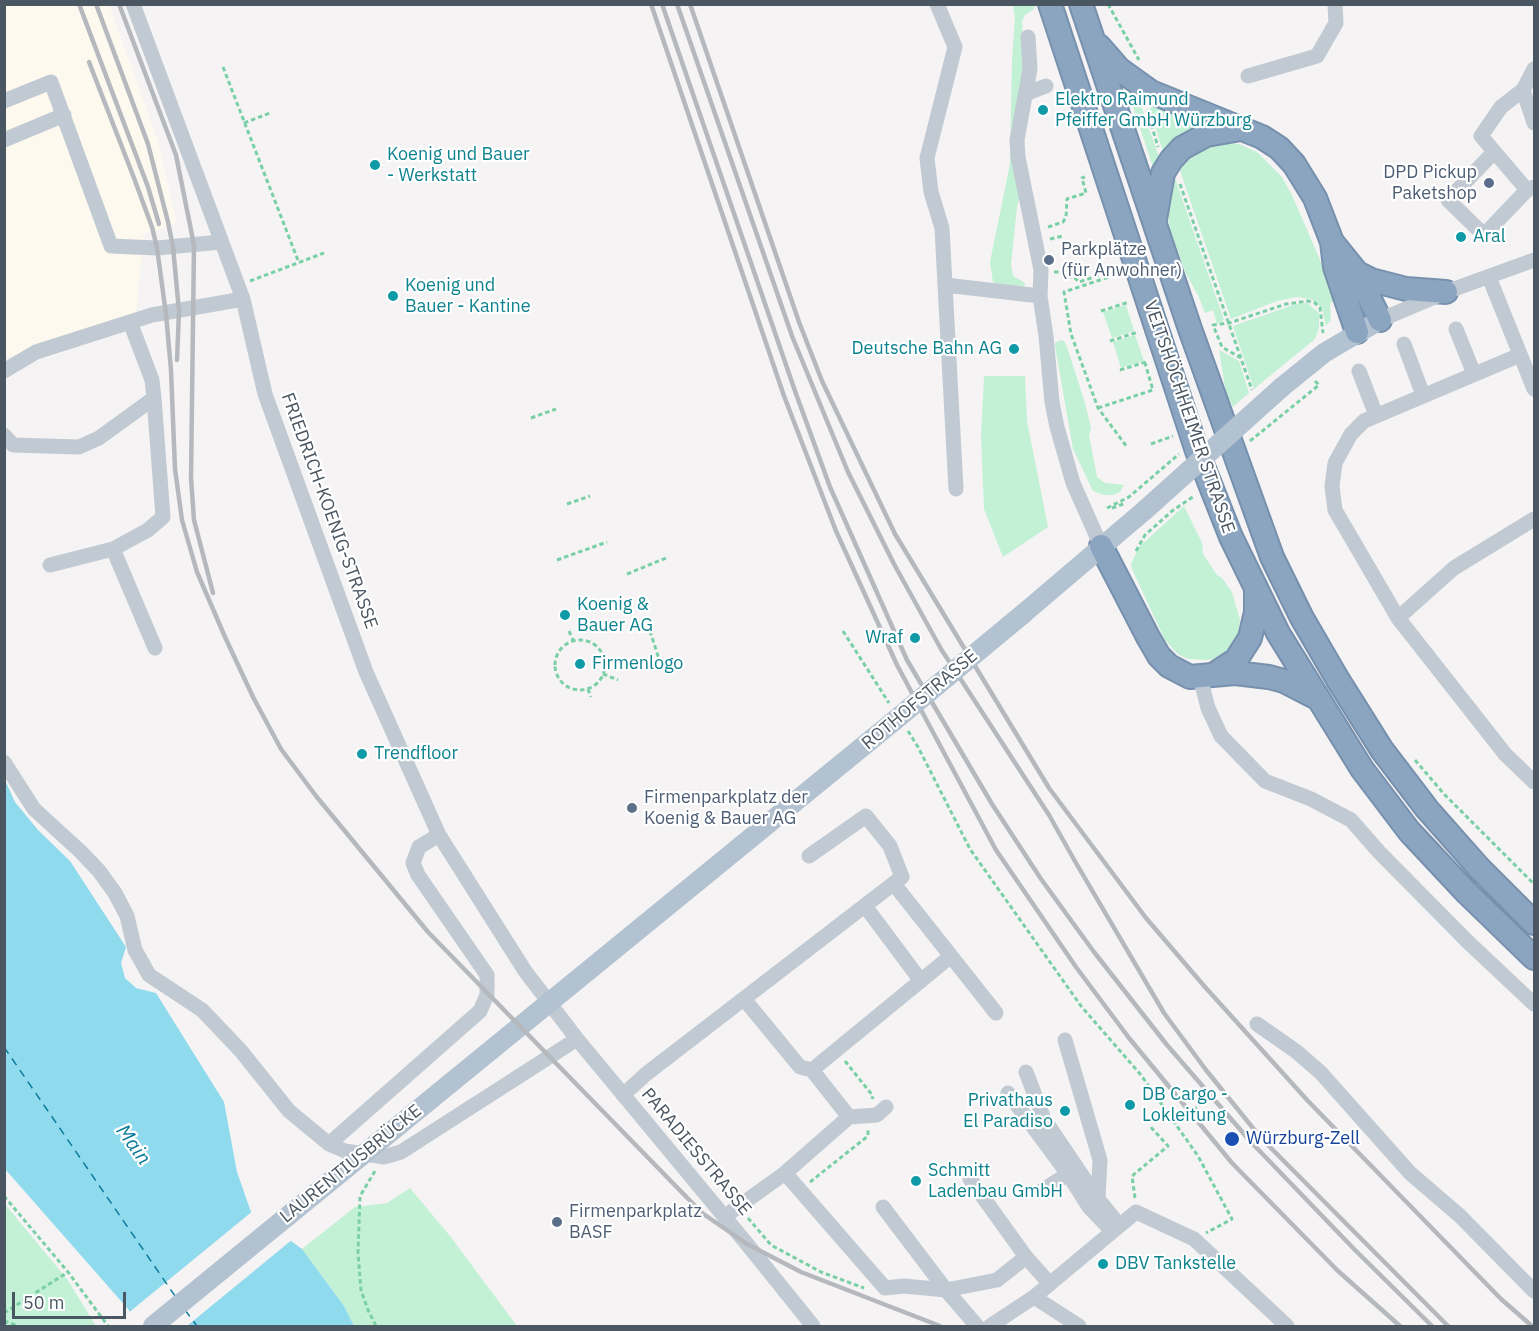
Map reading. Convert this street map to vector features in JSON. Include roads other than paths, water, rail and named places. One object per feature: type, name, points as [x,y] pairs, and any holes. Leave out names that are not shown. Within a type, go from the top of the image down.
[{"type":"highway","name":"VEITSHÖCHHEIMER STRASSE","points":[[1050,4],[1194,441],[1231,537],[1278,633],[1362,769],[1409,831],[1467,893],[1534,958]]},
{"type":"highway","name":"VEITSHÖCHHEIMER STRASSE","points":[[1081,4],[1154,226],[1272,557],[1302,618],[1382,750],[1420,801],[1480,869],[1534,923]]},
{"type":"highway","points":[[1091,35],[1119,69],[1151,92],[1262,137],[1279,148],[1294,164],[1315,198],[1332,242],[1335,267],[1357,332]]},
{"type":"highway","points":[[1154,226],[1163,173],[1170,160],[1182,147],[1199,138],[1242,129]]},
{"type":"highway","points":[[1332,242],[1358,273],[1380,320]]},
{"type":"highway","points":[[1358,273],[1371,280],[1406,289],[1446,292]]},
{"type":"highway","points":[[1101,546],[1159,656],[1178,672],[1190,676],[1206,677],[1235,674],[1269,676],[1317,698]]},
{"type":"highway","points":[[1206,677],[1225,669],[1236,660],[1247,644],[1254,626],[1256,589]]},
{"type":"main road","name":"ROTHOFSTRASSE","points":[[548,1002],[1023,614],[1101,546],[1142,503],[1282,387],[1324,353],[1380,320]]},
{"type":"main road","name":"LAURENTIUSBRÜCKE","points":[[153,1326],[548,1002]]},
{"type":"street","name":"FRIEDRICH-KOENIG-STRASSE","points":[[133,4],[240,292],[265,394],[366,672],[438,836],[525,971],[548,1002]]},
{"type":"street","points":[[937,4],[955,47],[927,158],[931,192],[942,228],[956,489]]},
{"type":"street","points":[[1248,76],[1317,56],[1336,23],[1335,4]]},
{"type":"street","points":[[1028,37],[1030,69],[1017,140],[1018,157],[1041,270],[1040,296],[1052,402],[1062,449],[1073,483],[1101,546]]},
{"type":"street","points":[[1494,152],[1448,200],[1484,235],[1531,189],[1481,136],[1501,106],[1523,90],[1534,69]]},
{"type":"street","points":[[4,101],[51,82],[111,246],[148,248],[221,242]]},
{"type":"street","points":[[1025,96],[1046,86]]},
{"type":"street","points":[[1523,90],[1534,123]]},
{"type":"street","points":[[4,140],[64,115]]},
{"type":"street","points":[[1380,320],[1446,292],[1534,261]]},
{"type":"street","points":[[1489,277],[1534,389]]},
{"type":"street","points":[[945,285],[1040,296]]},
{"type":"street","points":[[4,371],[36,352],[152,315],[240,292]]},
{"type":"street","points":[[50,565],[113,549],[148,530],[163,517],[152,380],[130,322]]},
{"type":"street","points":[[1456,329],[1474,374]]},
{"type":"street","points":[[1404,344],[1423,395]]},
{"type":"street","points":[[1520,355],[1364,422],[1351,434],[1335,463],[1332,486],[1335,510],[1398,618],[1505,754],[1534,782]]},
{"type":"street","points":[[1359,371],[1376,415]]},
{"type":"street","points":[[4,435],[13,445],[79,447],[99,438],[154,398]]},
{"type":"street","points":[[1398,618],[1454,568],[1534,519]]},
{"type":"street","points":[[113,549],[154,648]]},
{"type":"street","points":[[1206,677],[1208,708],[1221,736],[1264,781],[1311,799],[1351,820],[1379,852],[1468,942],[1534,1004]]},
{"type":"street","points":[[4,762],[34,809],[81,852],[115,893],[127,916],[135,951],[149,975],[202,1010],[241,1051],[289,1111],[329,1144],[345,1151],[384,1157],[401,1152],[577,1039]]},
{"type":"street","points":[[623,1095],[902,878],[890,846],[866,816],[809,856]]},
{"type":"street","points":[[329,1144],[480,1011],[488,995],[488,975],[418,875],[413,862],[419,847],[438,836]]},
{"type":"street","points":[[894,884],[996,1013]]},
{"type":"street","points":[[865,906],[921,981]]},
{"type":"street","points":[[812,1070],[951,956]]},
{"type":"street","points":[[744,999],[800,1067],[812,1070],[849,1117]]},
{"type":"street","name":"PARADIESSTRASSE","points":[[548,1002],[813,1326]]},
{"type":"street","points":[[1257,1024],[1321,1072],[1410,1173],[1460,1216],[1534,1291]]},
{"type":"street","points":[[1065,1040],[1100,1160],[1098,1199]]},
{"type":"street","points":[[1026,1072],[1044,1119],[1116,1228]]},
{"type":"street","points":[[1008,1093],[1068,1174],[1089,1207],[1116,1228]]},
{"type":"street","points":[[724,1217],[740,1208],[785,1173],[849,1117],[877,1115],[886,1107]]},
{"type":"street","points":[[785,1173],[885,1288],[904,1286],[946,1290],[997,1280],[1026,1257]]},
{"type":"street","points":[[1041,1191],[1068,1174]]},
{"type":"street","points":[[970,1179],[1026,1257],[1050,1284]]},
{"type":"street","points":[[883,1207],[946,1290],[977,1326]]},
{"type":"street","points":[[990,1326],[1034,1297],[1136,1212],[1194,1239],[1287,1326]]},
{"type":"street","points":[[1034,1297],[1078,1326]]},
{"type":"water","name":"Main","points":[[4,778],[15,802],[38,830],[70,861],[126,947],[121,963],[125,978],[136,988],[156,993],[224,1102],[237,1172],[251,1212],[302,1249],[344,1306],[354,1326],[140,1326],[128,1309],[5,1169]]},
{"type":"railway","points":[[79,4],[148,187],[159,224]]},
{"type":"railway","points":[[96,4],[148,144],[168,222],[173,247],[179,311],[177,360]]},
{"type":"railway","points":[[119,4],[176,155],[194,245],[191,478],[194,520],[213,593]]},
{"type":"railway","points":[[651,4],[784,396],[836,531],[897,665],[996,850],[1076,967],[1129,1038],[1232,1163],[1338,1271],[1400,1326]]},
{"type":"railway","points":[[662,4],[830,487],[907,660],[992,804],[1041,879],[1094,952],[1167,1045],[1251,1142],[1432,1326]]},
{"type":"railway","points":[[677,4],[792,336],[848,472],[894,564],[941,649],[1049,815],[1164,1013],[1206,1070],[1261,1138],[1448,1326]]},
{"type":"railway","points":[[690,4],[799,322],[822,381],[895,534],[1049,788],[1146,918],[1205,987],[1308,1101],[1501,1299],[1532,1326]]},
{"type":"railway","points":[[89,62],[152,227],[157,248],[166,314],[175,469],[182,520],[197,572],[225,637],[281,749],[316,796],[428,932],[702,1213],[747,1244],[801,1272],[940,1326]]},
{"type":"place","name":"Elektro Raimund Pfeiffer GmbH Würzburg","points":[[1043,110]]},
{"type":"place","name":"Koenig und Bauer - Werkstatt","points":[[375,165]]},
{"type":"place","name":"DPD Pickup Paketshop","points":[[1489,183]]},
{"type":"place","name":"Aral","points":[[1461,237]]},
{"type":"place","name":"Parkplätze (für Anwohner)","points":[[1049,260]]},
{"type":"place","name":"Koenig und Bauer - Kantine","points":[[393,296]]},
{"type":"place","name":"Deutsche Bahn AG","points":[[1014,349]]},
{"type":"place","name":"Koenig & Bauer AG","points":[[565,615]]},
{"type":"place","name":"Wraf","points":[[915,638]]},
{"type":"place","name":"Firmenlogo","points":[[580,664]]},
{"type":"place","name":"Trendfloor","points":[[362,754]]},
{"type":"place","name":"Firmenparkplatz der Koenig & Bauer AG","points":[[632,808]]},
{"type":"place","name":"DB Cargo - Lokleitung","points":[[1130,1105]]},
{"type":"place","name":"Privathaus El Paradiso","points":[[1065,1111]]},
{"type":"place","name":"Würzburg-Zell","points":[[1232,1139]]},
{"type":"place","name":"Schmitt Ladenbau GmbH","points":[[916,1181]]},
{"type":"place","name":"Firmenparkplatz BASF","points":[[557,1222]]},
{"type":"place","name":"DBV Tankstelle","points":[[1103,1264]]}]
